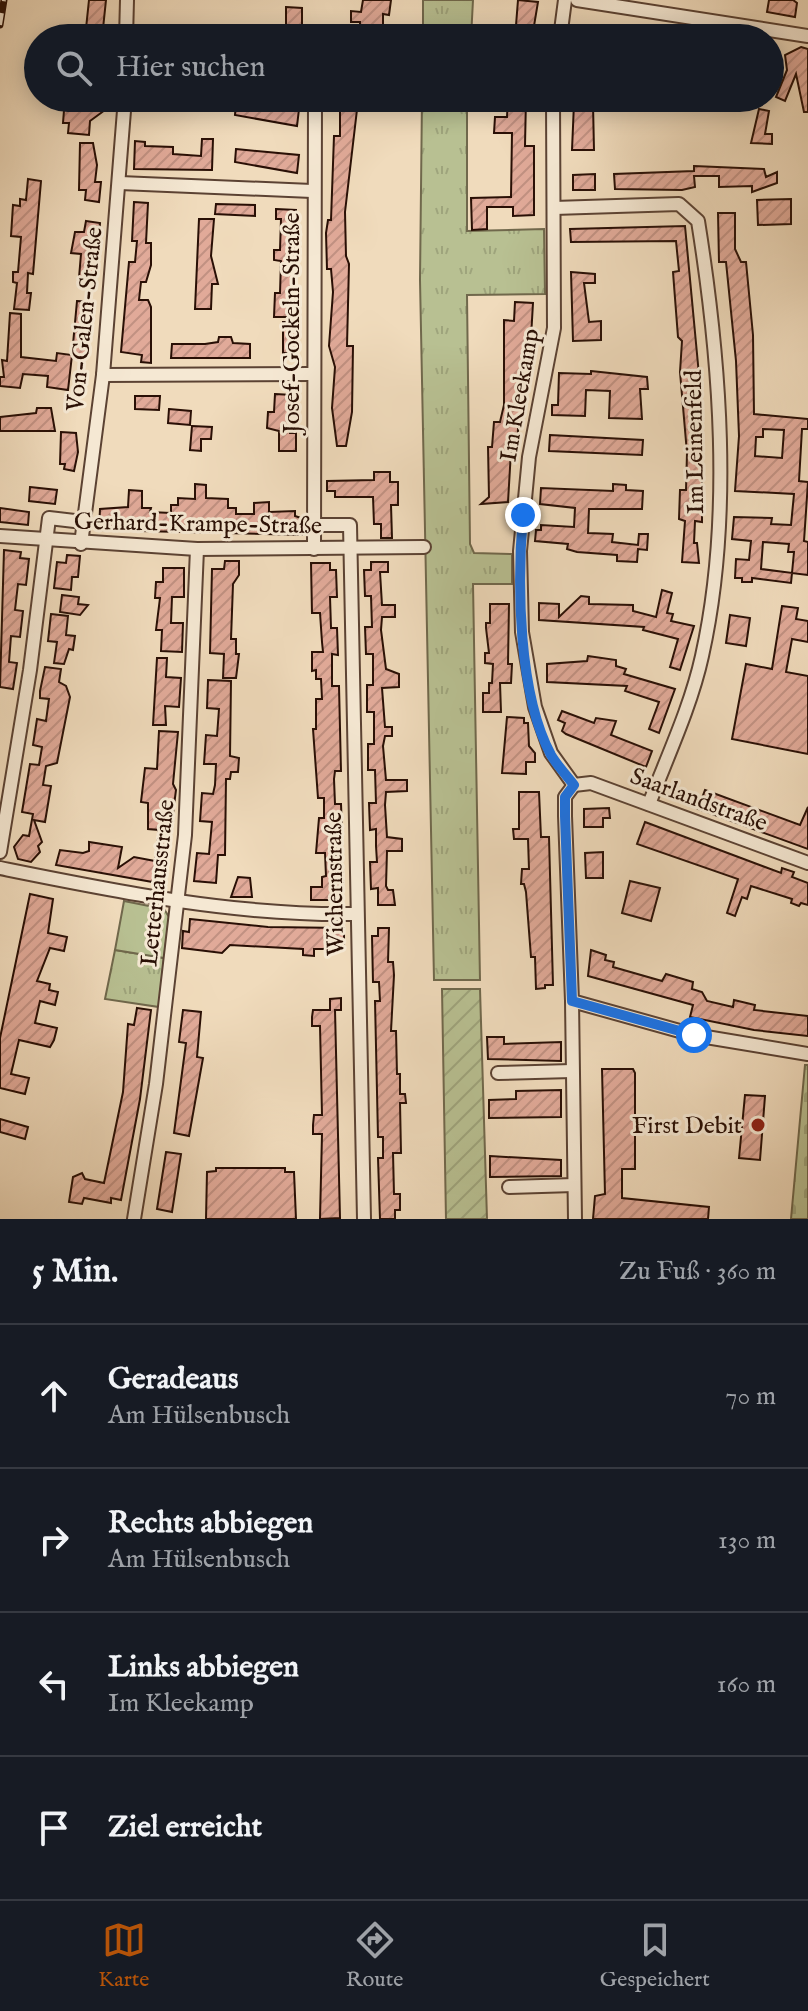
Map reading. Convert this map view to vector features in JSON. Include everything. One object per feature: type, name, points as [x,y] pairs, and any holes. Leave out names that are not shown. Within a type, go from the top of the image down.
[{"type":"street","points":[[126,24],[127,0]]},
{"type":"street","points":[[562,24],[565,0]]},
{"type":"street","points":[[577,0],[726,24]]},
{"type":"street","points":[[665,0],[665,15]]},
{"type":"street","points":[[784,32],[808,36]]},
{"type":"street","name":"Von-Galen-Straße","points":[[81,544],[103,375],[124,112]]},
{"type":"street","name":"Josef-Gockeln-Straße","points":[[314,549],[312,191],[315,112]]},
{"type":"street","name":"Im Kleekamp","points":[[553,112],[554,328],[527,471],[520,551],[522,632],[535,707],[551,753],[574,785]]},
{"type":"street","points":[[120,183],[312,191]]},
{"type":"street","name":"Im Leinenfeld","points":[[554,208],[679,204],[698,221],[709,294],[719,440],[713,583],[694,688],[649,804]]},
{"type":"street","points":[[103,375],[312,374]]},
{"type":"street","name":"Gerhard-Krampe-Straße","points":[[45,541],[49,518],[83,522]]},
{"type":"street","name":"Gerhard-Krampe-Straße","points":[[314,525],[350,525],[349,547]]},
{"type":"street","name":"Gerhard-Krampe-Straße","points":[[0,536],[81,544],[197,549],[424,547]]},
{"type":"street","points":[[0,852],[30,670],[45,541]]},
{"type":"street","name":"Wichernstraße","points":[[349,547],[364,1219]]},
{"type":"street","name":"Letterhausstraße","points":[[134,1219],[156,1084],[178,903],[191,742],[197,549]]},
{"type":"street","name":"Saarlandstraße","points":[[574,785],[591,783],[808,863]]},
{"type":"street","points":[[574,785],[565,797],[565,816],[572,1001],[575,1219]]},
{"type":"street","points":[[0,868],[178,903],[265,913],[357,914]]},
{"type":"street","points":[[572,1001],[694,1035],[808,1054]]},
{"type":"street","points":[[498,1073],[572,1071]]},
{"type":"street","points":[[509,1187],[574,1185]]},
{"type":"green space","points":[[423,0],[473,0],[472,24],[423,24]]},
{"type":"green space","points":[[422,112],[467,112],[467,231],[544,229],[545,294],[467,295],[470,544],[474,553],[512,554],[512,584],[473,584],[480,980],[434,980],[420,280]]},
{"type":"green space","points":[[124,901],[164,909],[169,917],[164,958],[115,950]]},
{"type":"green space","points":[[115,950],[164,958],[159,1007],[105,999]]},
{"type":"green space","points":[[442,989],[480,989],[487,1219],[446,1219]]},
{"type":"green space","points":[[805,1065],[808,1065],[808,1219],[791,1219]]},
{"type":"building","points":[[89,0],[106,0],[103,24],[86,24]]},
{"type":"building","points":[[363,0],[391,0],[389,15],[383,14],[383,24],[351,22],[351,11],[361,12]]},
{"type":"building","points":[[518,0],[538,2],[534,24],[516,24]]},
{"type":"building","points":[[769,0],[793,0],[797,3],[795,17],[767,12]]},
{"type":"building","points":[[286,7],[302,8],[302,24],[286,24]]},
{"type":"building","points":[[801,47],[808,49],[808,112],[804,112],[796,74],[784,101],[785,55]]},
{"type":"building","points":[[64,112],[102,112],[90,121],[89,135],[68,133],[69,123],[63,123]]},
{"type":"building","points":[[235,112],[299,112],[297,126],[235,115]]},
{"type":"building","points":[[340,112],[357,112],[345,212],[349,264],[347,346],[353,346],[352,412],[346,446],[337,446],[332,408],[335,367],[329,346],[333,292],[331,269],[327,269],[326,233],[328,220],[331,220],[334,136],[340,136]]},
{"type":"building","points":[[507,112],[526,112],[525,146],[534,146],[534,215],[513,216],[513,207],[487,207],[487,229],[472,230],[471,198],[511,197],[512,133],[494,133],[495,117],[507,117]]},
{"type":"building","points":[[574,112],[593,112],[594,150],[572,150]]},
{"type":"building","points":[[758,112],[769,112],[765,134],[772,134],[772,144],[751,143]]},
{"type":"building","points":[[202,139],[213,139],[212,170],[134,169],[135,141],[145,142],[145,146],[173,147],[173,154],[201,156]]},
{"type":"building","points":[[80,143],[93,143],[97,165],[95,182],[101,182],[99,202],[85,200],[86,190],[79,190]]},
{"type":"building","points":[[236,149],[299,155],[297,173],[235,162]]},
{"type":"building","points":[[694,166],[764,169],[766,177],[777,172],[777,183],[752,192],[752,186],[719,187],[719,176],[694,176],[695,187],[682,190],[615,189],[614,174],[694,171]]},
{"type":"building","points":[[595,174],[595,190],[573,190],[573,175]]},
{"type":"building","points":[[28,179],[41,181],[33,274],[28,273],[27,293],[31,293],[29,310],[14,309],[17,283],[13,282],[13,272],[18,272],[21,237],[11,236],[13,205],[20,206],[20,199],[26,200]]},
{"type":"building","points":[[791,199],[791,224],[758,225],[757,200]]},
{"type":"building","points":[[134,202],[148,203],[146,243],[151,243],[151,265],[146,282],[141,282],[139,300],[148,300],[151,307],[151,363],[141,362],[142,355],[121,352],[129,262],[135,262],[137,241],[132,241]]},
{"type":"building","points":[[216,204],[255,205],[255,216],[215,214]]},
{"type":"building","points":[[276,209],[296,210],[295,302],[290,301],[290,317],[274,317],[275,293],[280,293],[281,261],[274,260],[274,250],[280,250],[281,219],[276,219]]},
{"type":"building","points":[[718,213],[735,213],[735,249],[741,262],[746,262],[753,335],[754,414],[808,419],[808,429],[802,429],[799,481],[808,482],[804,541],[808,542],[808,575],[792,573],[791,583],[752,578],[752,582],[742,582],[742,578],[735,578],[736,559],[749,560],[751,541],[732,539],[734,517],[772,518],[771,524],[791,525],[794,494],[735,491],[739,436],[736,361],[726,262],[719,262]],"holes":[[[763,429],[784,430],[782,458],[755,456],[756,437],[763,437]],[[763,542],[789,544],[788,552],[794,552],[792,573],[761,569]]]},
{"type":"building","points":[[199,219],[214,219],[211,256],[218,284],[212,284],[211,309],[195,309]]},
{"type":"building","points":[[86,221],[100,223],[95,280],[79,278],[81,254],[71,253],[75,232],[84,232]]},
{"type":"building","points":[[685,226],[702,407],[702,522],[695,521],[694,543],[697,543],[699,563],[682,562],[685,521],[679,519],[680,490],[686,490],[687,453],[680,372],[682,341],[678,337],[673,272],[679,271],[676,241],[571,242],[570,229]]},
{"type":"building","points":[[571,272],[595,274],[595,283],[584,283],[589,322],[601,321],[601,340],[573,341]]},
{"type":"building","points":[[77,301],[92,302],[87,356],[72,355]]},
{"type":"building","points":[[515,302],[533,303],[531,337],[523,371],[521,423],[518,423],[518,434],[512,434],[508,502],[481,504],[489,497],[488,447],[492,447],[494,422],[500,422],[504,405],[504,320],[514,321]]},
{"type":"building","points":[[10,313],[21,314],[21,357],[56,361],[57,353],[72,355],[68,390],[47,387],[48,376],[23,374],[20,388],[0,386],[0,377],[4,377],[2,360],[7,361]]},
{"type":"building","points":[[283,322],[296,322],[296,353],[283,353]]},
{"type":"building","points":[[219,337],[231,337],[233,343],[250,344],[250,358],[171,358],[172,344],[205,344],[218,342]]},
{"type":"building","points":[[591,371],[647,377],[648,389],[640,389],[642,419],[609,418],[610,391],[586,390],[585,416],[552,415],[552,405],[558,405],[559,373],[591,374]]},
{"type":"building","points":[[275,394],[292,395],[290,433],[296,433],[296,451],[279,451],[279,431],[267,428],[268,412],[274,412]]},
{"type":"building","points":[[135,396],[160,396],[159,410],[135,409]]},
{"type":"building","points":[[37,408],[51,408],[55,431],[0,431],[0,417],[36,413]]},
{"type":"building","points":[[169,409],[191,411],[190,425],[168,423]]},
{"type":"building","points":[[192,426],[212,427],[211,439],[201,439],[201,451],[190,450]]},
{"type":"building","points":[[61,432],[76,433],[78,452],[74,471],[64,469],[65,464],[60,464]]},
{"type":"building","points":[[550,435],[643,440],[642,455],[549,451]]},
{"type":"building","points":[[374,472],[390,472],[390,482],[398,482],[398,505],[391,505],[392,538],[381,538],[381,524],[374,524],[373,497],[335,497],[335,491],[327,491],[327,481],[374,480]]},
{"type":"building","points":[[195,484],[206,485],[206,498],[228,499],[228,508],[236,508],[236,514],[254,514],[254,503],[269,502],[269,512],[295,511],[295,516],[301,518],[302,535],[99,530],[100,509],[128,507],[129,490],[142,491],[142,508],[151,508],[150,512],[171,513],[171,505],[178,505],[178,498],[195,499]]},
{"type":"building","points":[[613,484],[626,485],[626,490],[643,491],[642,509],[589,509],[588,533],[613,534],[612,542],[638,545],[639,534],[648,534],[647,550],[638,549],[637,562],[617,561],[617,555],[577,552],[567,549],[568,544],[535,541],[536,530],[541,530],[541,525],[574,527],[575,508],[540,504],[541,488],[613,491]]},
{"type":"building","points":[[30,487],[57,490],[55,504],[29,501]]},
{"type":"building","points":[[0,508],[29,512],[28,525],[0,522]]},
{"type":"building","points":[[4,550],[21,552],[20,558],[29,559],[26,585],[18,584],[15,610],[23,611],[20,637],[11,636],[9,662],[17,663],[13,689],[0,687]]},
{"type":"building","points":[[67,555],[80,556],[78,577],[72,577],[71,590],[54,588],[57,562],[66,563]]},
{"type":"building","points":[[225,561],[239,561],[239,575],[233,584],[231,639],[236,639],[236,654],[239,654],[236,678],[223,678],[224,654],[210,653],[212,569],[224,569]]},
{"type":"building","points":[[371,562],[388,562],[388,572],[380,572],[382,605],[395,605],[395,617],[382,617],[381,630],[386,669],[399,674],[399,687],[382,688],[385,727],[392,727],[392,736],[385,736],[383,746],[386,780],[407,780],[407,791],[386,792],[387,837],[402,839],[402,851],[387,851],[386,886],[388,890],[393,890],[395,905],[378,905],[378,888],[371,889],[370,862],[377,862],[376,829],[370,830],[369,803],[376,803],[375,770],[368,770],[368,744],[374,744],[374,712],[367,712],[367,685],[373,685],[373,654],[366,654],[365,627],[372,627],[371,596],[365,596],[364,570],[371,570]]},
{"type":"building","points":[[311,563],[330,563],[330,570],[336,570],[337,597],[330,597],[331,628],[337,628],[338,655],[332,654],[332,686],[339,686],[341,771],[335,771],[334,779],[335,804],[341,804],[342,830],[335,830],[336,863],[342,863],[343,889],[337,889],[336,900],[311,900],[311,887],[322,887],[322,877],[326,876],[325,853],[316,853],[319,818],[324,818],[324,798],[318,798],[313,729],[316,729],[316,699],[322,699],[321,679],[316,679],[316,670],[312,671],[312,652],[323,652],[320,613],[312,613]]},
{"type":"building","points":[[163,568],[184,568],[184,597],[172,597],[171,623],[183,623],[182,652],[161,651],[162,630],[156,630],[160,598],[155,598],[156,582],[163,582]]},
{"type":"building","points":[[662,590],[672,593],[667,613],[673,614],[671,621],[694,626],[680,670],[670,667],[678,639],[643,630],[644,627],[539,620],[539,603],[559,604],[559,617],[581,596],[589,597],[589,604],[633,605],[633,611],[656,617]]},
{"type":"building","points":[[62,595],[79,597],[78,604],[88,605],[80,615],[60,612]]},
{"type":"building","points":[[490,604],[509,604],[508,664],[512,664],[511,683],[500,683],[501,712],[483,712],[483,693],[489,693],[489,683],[492,683],[493,664],[485,663],[485,653],[489,653],[486,623],[490,623]]},
{"type":"building","points":[[782,606],[798,608],[796,619],[808,621],[808,642],[792,639],[786,672],[808,676],[808,754],[732,739],[746,664],[772,669]]},
{"type":"building","points":[[51,614],[68,616],[66,635],[75,636],[73,650],[69,649],[64,664],[54,663],[57,642],[48,641]]},
{"type":"building","points":[[730,615],[750,618],[746,646],[726,643]]},
{"type":"building","points":[[588,656],[616,660],[616,666],[626,669],[624,674],[675,689],[659,733],[649,729],[659,702],[625,691],[627,686],[547,682],[547,664],[587,661]]},
{"type":"building","points":[[157,658],[167,658],[166,677],[181,678],[179,707],[165,706],[166,725],[153,725]]},
{"type":"building","points":[[45,667],[61,669],[59,682],[66,686],[70,697],[57,763],[46,766],[43,785],[51,786],[45,822],[34,820],[42,842],[38,846],[40,852],[31,862],[18,859],[14,847],[23,835],[29,836],[33,814],[22,812],[30,764],[39,765],[42,747],[33,745],[37,719],[46,721],[49,699],[40,698]]},
{"type":"building","points":[[208,680],[231,681],[230,756],[239,758],[238,772],[231,772],[230,779],[226,779],[225,855],[218,855],[216,883],[194,881],[197,853],[209,854],[212,822],[200,821],[202,793],[213,794],[215,785],[216,764],[204,764],[206,735],[217,736],[219,709],[207,708]]},
{"type":"building","points":[[562,711],[594,723],[596,718],[616,721],[611,735],[652,751],[646,767],[566,734],[562,731],[565,723],[558,720]]},
{"type":"building","points":[[507,717],[524,718],[524,723],[528,723],[529,746],[535,753],[535,762],[526,762],[526,774],[502,773]]},
{"type":"building","points":[[159,731],[178,732],[173,784],[176,790],[164,884],[56,865],[60,850],[83,853],[89,851],[89,842],[122,847],[118,868],[134,857],[155,861],[159,830],[148,829],[148,803],[141,802],[145,768],[157,769]]},
{"type":"building","points":[[705,790],[800,825],[808,807],[808,849],[698,809]]},
{"type":"building","points":[[519,792],[539,792],[541,837],[549,837],[553,985],[536,989],[526,892],[524,884],[521,884],[522,869],[529,869],[528,839],[514,839],[513,829],[519,829]]},
{"type":"building","points":[[609,808],[610,818],[603,818],[603,827],[584,827],[584,809]]},
{"type":"building","points":[[645,822],[781,873],[782,868],[794,872],[792,877],[808,883],[808,905],[801,903],[799,906],[791,903],[792,899],[751,886],[747,899],[742,897],[735,916],[727,913],[738,879],[637,844]]},
{"type":"building","points":[[603,852],[603,878],[586,878],[585,853]]},
{"type":"building","points":[[238,877],[250,878],[252,897],[231,897]]},
{"type":"building","points":[[630,881],[660,888],[651,921],[622,913]]},
{"type":"building","points":[[30,894],[53,899],[48,933],[67,937],[64,951],[50,948],[37,981],[50,984],[49,990],[58,992],[55,1005],[40,1001],[35,1023],[57,1028],[54,1040],[50,1047],[19,1040],[11,1074],[29,1078],[25,1094],[0,1088],[0,1038]]},
{"type":"building","points":[[190,919],[268,927],[344,928],[344,949],[314,949],[314,956],[303,955],[303,949],[230,945],[222,953],[182,948],[183,931],[189,932]]},
{"type":"building","points":[[378,928],[389,928],[388,962],[393,962],[394,975],[391,1031],[396,1031],[397,1074],[400,1074],[400,1094],[405,1094],[406,1103],[400,1103],[401,1153],[393,1153],[394,1194],[400,1194],[400,1210],[395,1210],[395,1219],[380,1219],[378,1158],[383,1158],[383,1137],[378,1137],[375,1001],[380,1001],[379,982],[373,982],[372,936],[378,936]]},
{"type":"building","points":[[591,950],[606,955],[605,960],[614,962],[613,967],[662,981],[666,974],[693,982],[692,989],[702,992],[707,1001],[733,1007],[734,1000],[755,1005],[754,1010],[808,1016],[808,1036],[754,1030],[690,1017],[693,1005],[588,976]]},
{"type":"building","points":[[341,998],[341,1010],[335,1010],[340,1218],[320,1219],[322,1134],[313,1134],[313,1125],[314,1115],[322,1115],[320,1026],[312,1026],[312,1017],[313,1010],[330,1010],[330,999]]},
{"type":"building","points":[[137,1008],[151,1010],[140,1099],[121,1200],[111,1198],[111,1203],[84,1198],[82,1204],[69,1202],[73,1177],[82,1173],[85,1179],[104,1183],[123,1092],[128,1024],[134,1025]]},
{"type":"building","points":[[183,1010],[201,1012],[197,1057],[203,1058],[189,1136],[174,1133],[186,1043],[179,1042]]},
{"type":"building","points":[[487,1037],[504,1037],[504,1044],[561,1042],[561,1061],[488,1059]]},
{"type":"building","points":[[602,1069],[633,1069],[635,1073],[635,1169],[622,1169],[622,1198],[709,1207],[708,1219],[593,1219],[595,1196],[605,1194]]},
{"type":"building","points":[[561,1090],[561,1117],[489,1118],[489,1100],[516,1099],[516,1091]]},
{"type":"building","points":[[745,1095],[765,1096],[760,1160],[739,1158]]},
{"type":"building","points":[[0,1119],[28,1127],[25,1139],[0,1132]]},
{"type":"building","points":[[166,1152],[181,1154],[172,1212],[157,1209]]},
{"type":"building","points":[[490,1156],[561,1160],[561,1176],[490,1177]]},
{"type":"building","points":[[216,1168],[285,1168],[285,1172],[294,1172],[296,1219],[206,1219],[207,1172],[216,1171]]},
{"type":"railway","points":[[0,25],[4,0]]},
{"type":"place","name":"First Debit","points":[[758,1125]]},
{"type":"route","points":[[523,515],[520,570],[522,632],[527,667],[535,707],[551,753],[574,785],[565,797],[572,1001],[694,1035]]}]
